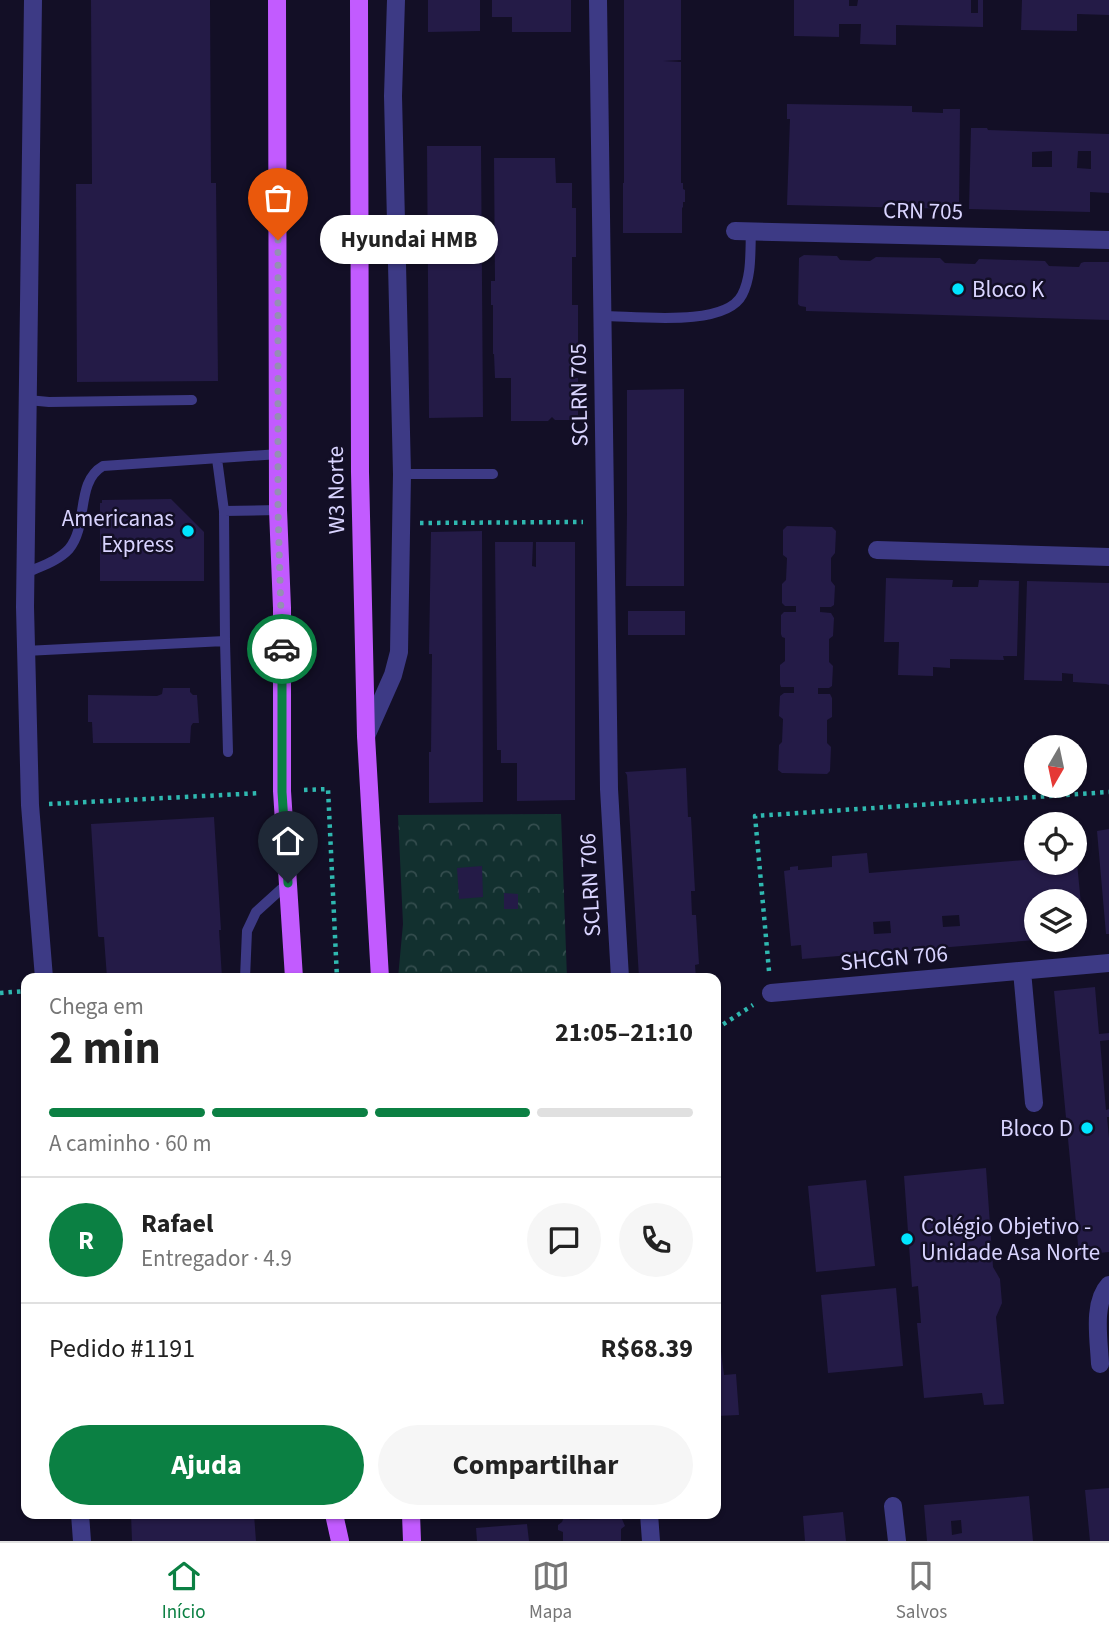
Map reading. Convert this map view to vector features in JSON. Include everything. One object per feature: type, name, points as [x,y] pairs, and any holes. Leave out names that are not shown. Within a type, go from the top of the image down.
[{"type":"main road","points":[[276,0],[282,792],[293,973]]},
{"type":"main road","name":"W3 Norte","points":[[356,0],[359,50],[360,472],[366,736],[380,973]]},
{"type":"main road","points":[[330,1541],[331,1519]]},
{"type":"main road","points":[[333,1519],[340,1541]]},
{"type":"main road","points":[[411,1519],[412,1541]]},
{"type":"street","points":[[33,0],[26,651],[30,805],[44,973]]},
{"type":"street","points":[[366,736],[393,675],[399,652],[402,474],[393,96],[396,0]]},
{"type":"street","name":"SCLRN 705","points":[[598,0],[609,789]]},
{"type":"street","name":"CRN 705","points":[[743,231],[1109,240]]},
{"type":"street","points":[[877,550],[1109,557]]},
{"type":"street","name":"SCLRN 706","points":[[609,789],[620,973]]},
{"type":"street","name":"SHCGN 706","points":[[771,993],[1109,963]]},
{"type":"street","points":[[1022,971],[1034,1104]]},
{"type":"street","points":[[1100,1364],[1099,1301],[1109,1285]]},
{"type":"street","points":[[893,1506],[897,1541]]},
{"type":"street","points":[[80,1519],[82,1541]]},
{"type":"street","points":[[649,1519],[651,1541]]},
{"type":"lane","points":[[603,316],[675,318],[705,316],[730,309],[741,298],[748,281],[743,231]]},
{"type":"lane","points":[[28,400],[192,400]]},
{"type":"lane","points":[[26,573],[58,558],[68,550],[80,529],[87,486],[95,471],[103,466],[279,454]]},
{"type":"lane","points":[[217,459],[224,511],[228,752]]},
{"type":"lane","points":[[402,474],[493,474]]},
{"type":"lane","points":[[224,511],[278,510]]},
{"type":"lane","points":[[26,651],[225,641]]},
{"type":"lane","points":[[245,973],[247,931],[256,912],[288,883]]},
{"type":"path","points":[[402,523],[605,522]]},
{"type":"path","points":[[30,805],[328,789],[337,973]]},
{"type":"path","points":[[721,1026],[771,993],[755,816],[1109,792]]},
{"type":"path","points":[[0,993],[21,991]]},
{"type":"green space","points":[[561,814],[567,973],[398,973],[403,924],[398,815]]},
{"type":"building","points":[[91,0],[210,0],[211,183],[216,183],[218,381],[77,382],[76,184],[92,184]]},
{"type":"building","points":[[428,0],[480,0],[480,31],[428,32]]},
{"type":"building","points":[[492,0],[571,0],[571,32],[512,32],[512,17],[492,17]]},
{"type":"building","points":[[624,0],[681,0],[681,60],[663,61],[681,62],[681,183],[685,190],[682,233],[623,233]]},
{"type":"building","points":[[794,0],[849,0],[849,6],[857,6],[858,0],[971,0],[971,13],[978,13],[978,0],[983,0],[983,27],[896,25],[896,45],[860,44],[861,24],[839,24],[839,37],[794,36]]},
{"type":"building","points":[[1022,0],[1109,0],[1109,15],[1077,14],[1077,31],[1021,30]]},
{"type":"building","points":[[787,104],[912,106],[912,112],[943,113],[943,109],[960,109],[959,209],[787,205],[790,119],[787,119]]},
{"type":"building","points":[[971,128],[1109,134],[1109,193],[1090,192],[1090,212],[969,209]],"holes":[[[1052,151],[1052,167],[1032,167],[1032,152]],[[1078,151],[1091,151],[1091,169],[1077,168]]]},
{"type":"building","points":[[427,146],[481,146],[483,417],[429,418]]},
{"type":"building","points":[[494,158],[555,158],[556,183],[572,183],[572,208],[576,208],[572,305],[578,305],[578,355],[574,355],[574,378],[578,378],[578,420],[555,420],[552,417],[548,421],[511,421],[511,378],[495,378],[491,305],[491,281],[495,281]]},
{"type":"building","name":"Bloco K","points":[[804,255],[870,261],[876,257],[940,258],[945,263],[975,264],[979,259],[1045,261],[1049,266],[1079,267],[1084,262],[1109,262],[1109,320],[806,311],[806,307],[798,304],[799,258]]},
{"type":"building","points":[[684,389],[684,586],[626,586],[627,390]]},
{"type":"building","points":[[171,499],[204,532],[204,581],[100,581],[102,500]]},
{"type":"building","points":[[787,526],[832,527],[836,531],[835,553],[831,558],[831,581],[835,586],[834,605],[820,607],[820,612],[831,613],[834,618],[833,636],[829,639],[829,662],[833,666],[832,686],[818,688],[818,694],[830,694],[832,698],[832,717],[827,720],[827,743],[831,747],[830,771],[827,774],[782,773],[778,770],[783,719],[779,716],[780,696],[794,693],[794,687],[781,687],[780,684],[780,665],[785,661],[781,615],[784,612],[796,612],[796,606],[785,606],[782,603],[787,558],[783,555],[783,530]]},
{"type":"building","points":[[482,531],[483,802],[429,803],[431,532]]},
{"type":"building","points":[[495,542],[533,542],[532,566],[536,567],[536,542],[575,542],[575,800],[517,801],[517,763],[501,763],[501,750],[497,750]]},
{"type":"building","points":[[886,578],[953,580],[952,587],[978,587],[979,580],[1019,581],[1017,656],[1003,656],[1004,660],[950,659],[950,668],[933,667],[933,676],[898,675],[899,642],[884,642]]},
{"type":"building","points":[[1027,581],[1109,583],[1109,685],[1073,682],[1073,674],[1062,673],[1062,681],[1024,680]]},
{"type":"building","points":[[628,611],[685,611],[685,635],[628,635]]},
{"type":"building","points":[[163,688],[190,688],[193,695],[197,695],[199,723],[193,723],[191,726],[190,743],[93,743],[92,722],[88,722],[88,695],[157,696],[162,694]]},
{"type":"building","points":[[686,768],[695,891],[691,891],[692,915],[696,915],[699,964],[695,965],[696,973],[639,973],[625,772]]},
{"type":"building","points":[[214,817],[222,973],[107,973],[104,937],[98,936],[91,824]]},
{"type":"building","points":[[1109,829],[1109,934],[1106,934],[1097,831]]},
{"type":"building","points":[[867,853],[869,873],[1024,860],[1024,875],[1078,875],[1080,889],[1024,889],[1024,941],[802,959],[801,945],[791,946],[784,871],[798,866],[798,870],[832,867],[832,856]],"holes":[[[959,915],[960,926],[943,927],[942,916]],[[890,921],[891,933],[874,934],[873,922]]]},
{"type":"building","points":[[482,866],[483,897],[459,899],[457,868]]},
{"type":"building","points":[[504,893],[518,894],[518,909],[504,909]]},
{"type":"building","name":"Bloco D","points":[[1095,987],[1099,1034],[1109,1033],[1109,1040],[1100,1041],[1106,1110],[1109,1109],[1109,1252],[1079,1255],[1054,991]]},
{"type":"building","points":[[986,1168],[993,1267],[1000,1279],[1002,1303],[996,1317],[1004,1404],[984,1405],[982,1393],[924,1398],[917,1323],[921,1323],[918,1286],[912,1287],[904,1176]]},
{"type":"building","points":[[866,1180],[875,1266],[816,1272],[808,1186]]},
{"type":"building","points":[[896,1288],[903,1366],[828,1373],[821,1295]]},
{"type":"building","points":[[721,1352],[724,1375],[736,1374],[739,1415],[721,1416]]},
{"type":"building","points":[[1109,1488],[1109,1541],[1090,1541],[1085,1490]]},
{"type":"building","points":[[1029,1496],[1033,1541],[927,1541],[924,1505]],"holes":[[[961,1520],[962,1533],[952,1535],[951,1521]]]},
{"type":"building","points":[[843,1512],[846,1541],[805,1541],[803,1516]]},
{"type":"building","points":[[131,1519],[254,1519],[256,1541],[132,1541]]},
{"type":"building","points":[[563,1519],[622,1519],[625,1526],[621,1529],[621,1541],[563,1541],[563,1532],[558,1530],[558,1525]]},
{"type":"building","points":[[527,1524],[529,1541],[477,1541],[476,1528]]},
{"type":"way so far","points":[[278,240],[278,510],[282,649]]},
{"type":"place","name":"Hyundai HMB","points":[[278,240]]},
{"type":"place","name":"Bloco K","points":[[958,289]]},
{"type":"place","name":"Americanas Express","points":[[188,531]]},
{"type":"place","name":"Bloco D","points":[[1087,1128]]},
{"type":"place","name":"Colégio Objetivo - Unidade Asa Norte","points":[[907,1239]]},
{"type":"route","points":[[282,649],[282,792],[288,883]]}]
